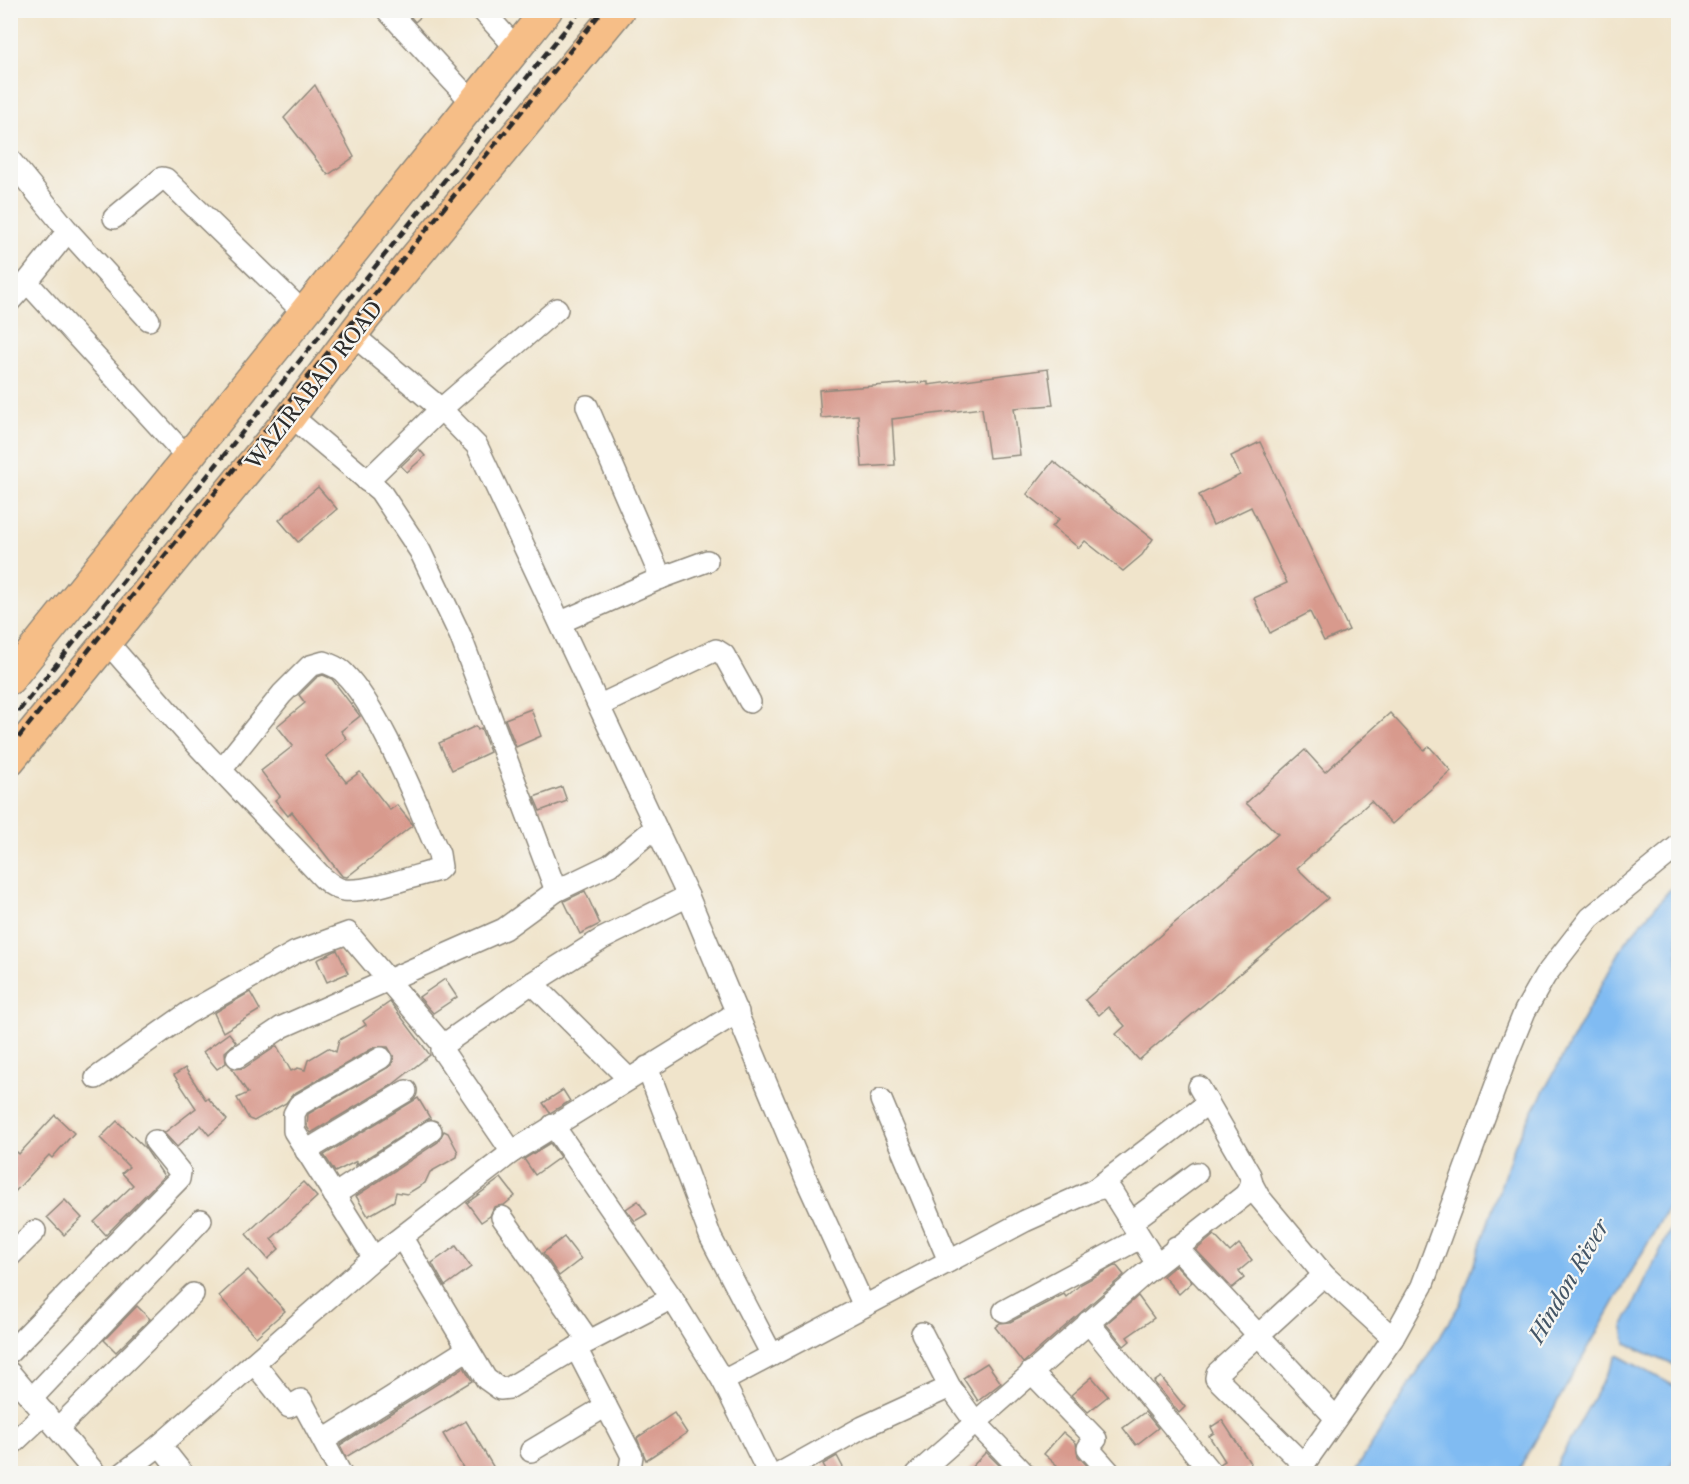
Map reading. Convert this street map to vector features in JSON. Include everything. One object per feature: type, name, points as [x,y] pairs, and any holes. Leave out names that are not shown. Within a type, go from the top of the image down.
[{"type":"highway","points":[[10,679],[547,10]]},
{"type":"highway","name":"WAZIRABAD ROAD","points":[[10,760],[619,10]]},
{"type":"highway","points":[[10,747],[26,730],[36,728]]},
{"type":"street","points":[[387,10],[472,102]]},
{"type":"street","points":[[482,10],[517,49]]},
{"type":"street","points":[[10,160],[68,231],[149,320]]},
{"type":"street","points":[[114,218],[149,187],[162,178],[166,179],[303,312]]},
{"type":"street","points":[[10,302],[68,231]]},
{"type":"street","points":[[27,282],[187,457]]},
{"type":"street","points":[[368,481],[441,409],[557,309]]},
{"type":"street","points":[[353,335],[441,409],[477,446],[688,896],[807,1181],[864,1306]]},
{"type":"street","points":[[587,406],[661,578]]},
{"type":"street","points":[[291,416],[380,491],[420,551],[460,635],[555,891]]},
{"type":"street","points":[[561,622],[661,578],[707,561]]},
{"type":"street","points":[[107,642],[221,770],[323,878],[342,890],[356,890],[438,870],[441,867],[439,854],[363,696],[343,671],[324,662],[310,666],[282,694],[221,770]]},
{"type":"street","points":[[600,705],[716,650],[724,655],[750,702]]},
{"type":"street","points":[[237,1057],[282,1027],[504,929],[555,891],[610,865],[655,828]]},
{"type":"street","points":[[1324,1275],[1217,1373],[1216,1378],[1300,1469],[1335,1417],[1394,1338],[1422,1286],[1507,1055],[1525,1011],[1545,976],[1590,918],[1678,846]]},
{"type":"street","points":[[443,1045],[532,983],[602,939],[688,896]]},
{"type":"street","points":[[96,1078],[188,1013],[296,952],[348,933],[443,1045],[442,1050],[512,1152]]},
{"type":"street","points":[[532,983],[629,1079]]},
{"type":"street","points":[[122,1473],[160,1445],[374,1258],[512,1152],[738,1012]]},
{"type":"street","points":[[374,1258],[306,1151],[294,1131],[292,1122],[299,1105],[381,1058]]},
{"type":"street","points":[[647,1067],[711,1238],[772,1355]]},
{"type":"street","points":[[306,1151],[406,1091]]},
{"type":"street","points":[[723,1381],[1025,1221],[1094,1190],[1203,1095],[1259,1197],[1324,1275],[1394,1338]]},
{"type":"street","points":[[881,1100],[949,1262]]},
{"type":"street","points":[[553,1125],[672,1298],[723,1381],[769,1473]]},
{"type":"street","points":[[334,1195],[431,1131]]},
{"type":"street","points":[[10,1352],[179,1179],[180,1172],[155,1141]]},
{"type":"street","points":[[1004,1311],[1135,1230],[1197,1173]]},
{"type":"street","points":[[931,1469],[1030,1372],[1176,1247],[1245,1195],[1252,1184]]},
{"type":"street","points":[[1094,1190],[1109,1189],[1157,1264]]},
{"type":"street","points":[[501,1216],[583,1344],[606,1406],[632,1456],[629,1473]]},
{"type":"street","points":[[45,1413],[201,1220]]},
{"type":"street","points":[[10,1256],[35,1231]]},
{"type":"street","points":[[402,1238],[486,1379],[500,1389],[509,1388],[583,1344],[672,1298]]},
{"type":"street","points":[[1176,1247],[1335,1417]]},
{"type":"street","points":[[10,1446],[45,1413],[193,1294]]},
{"type":"street","points":[[1088,1322],[1212,1473]]},
{"type":"street","points":[[922,1333],[950,1387],[976,1423],[1025,1473]]},
{"type":"street","points":[[324,1440],[468,1349]]},
{"type":"street","points":[[254,1363],[289,1407],[301,1400],[341,1473]]},
{"type":"street","points":[[1030,1372],[1096,1439],[1088,1448],[1111,1473]]},
{"type":"street","points":[[10,1373],[96,1473]]},
{"type":"street","points":[[779,1473],[863,1427],[950,1387]]},
{"type":"street","points":[[531,1450],[606,1406]]},
{"type":"street","points":[[160,1445],[183,1473]]},
{"type":"water","name":"Hindon River","points":[[1678,880],[1678,1190],[1517,1473],[1354,1473],[1460,1304],[1515,1144],[1625,942]]},
{"type":"water","points":[[1678,1214],[1678,1367],[1626,1344],[1623,1327]]},
{"type":"water","points":[[1617,1355],[1678,1388],[1678,1453],[1666,1473],[1552,1473]]},
{"type":"building","points":[[405,10],[428,10],[415,22]]},
{"type":"building","points":[[315,85],[354,157],[328,175],[284,118]]},
{"type":"building","points":[[1048,369],[1053,405],[1014,408],[1020,455],[989,458],[982,408],[892,419],[895,465],[862,467],[858,415],[821,418],[819,390],[928,382],[928,385]]},
{"type":"building","points":[[1260,442],[1349,630],[1324,641],[1310,612],[1270,633],[1254,598],[1287,583],[1251,507],[1213,525],[1199,495],[1240,475],[1231,456]]},
{"type":"building","points":[[419,449],[425,456],[407,472],[401,466]]},
{"type":"building","points":[[1053,461],[1153,539],[1142,555],[1123,571],[1085,541],[1079,548],[1052,527],[1059,519],[1027,494]]},
{"type":"building","points":[[318,487],[337,509],[298,542],[279,520]]},
{"type":"building","points":[[323,675],[332,679],[360,716],[341,731],[347,739],[326,756],[346,782],[360,772],[390,810],[397,805],[413,825],[347,877],[342,876],[292,812],[288,816],[275,800],[280,796],[261,771],[293,746],[277,726],[305,703],[299,695],[317,677]]},
{"type":"building","points":[[531,709],[541,736],[516,747],[505,719]]},
{"type":"building","points":[[1390,713],[1424,750],[1429,746],[1451,771],[1392,824],[1371,801],[1297,868],[1328,898],[1139,1060],[1116,1034],[1125,1026],[1108,1007],[1099,1015],[1085,1000],[1278,834],[1246,803],[1305,750],[1325,772]]},
{"type":"building","points":[[476,726],[478,730],[481,728],[490,752],[452,770],[439,743]]},
{"type":"building","points":[[562,787],[567,801],[540,811],[534,797]]},
{"type":"building","points":[[585,891],[600,924],[580,934],[564,901]]},
{"type":"building","points":[[337,950],[348,973],[327,982],[317,960]]},
{"type":"building","points":[[445,979],[457,997],[433,1013],[419,997]]},
{"type":"building","points":[[250,992],[260,1010],[223,1032],[214,1013]]},
{"type":"building","points":[[390,1002],[430,1055],[392,1085],[311,1133],[307,1127],[308,1114],[392,1065],[394,1057],[388,1047],[375,1047],[293,1094],[286,1103],[254,1121],[249,1119],[237,1098],[248,1093],[232,1069],[244,1068],[277,1046],[291,1071],[298,1068],[305,1070],[308,1060],[328,1048],[336,1052],[339,1040],[366,1025],[363,1021]]},
{"type":"building","points":[[229,1033],[236,1042],[225,1052],[226,1063],[217,1069],[203,1052]]},
{"type":"building","points":[[185,1068],[206,1100],[208,1098],[227,1120],[209,1135],[201,1125],[177,1147],[164,1133],[196,1108],[174,1075]]},
{"type":"building","points":[[563,1090],[570,1101],[550,1113],[543,1103]]},
{"type":"building","points":[[418,1098],[430,1118],[356,1165],[357,1161],[335,1172],[324,1155]]},
{"type":"building","points":[[55,1115],[74,1133],[52,1158],[49,1155],[10,1197],[10,1159],[17,1152],[19,1154]]},
{"type":"building","points":[[117,1121],[145,1148],[164,1176],[106,1235],[94,1222],[133,1185],[122,1173],[129,1167],[100,1138]]},
{"type":"building","points":[[444,1131],[448,1133],[458,1152],[457,1157],[430,1172],[425,1183],[407,1194],[396,1192],[394,1201],[368,1216],[356,1196],[438,1142]]},
{"type":"building","points":[[550,1143],[560,1157],[535,1175],[524,1159]]},
{"type":"building","points":[[501,1178],[515,1196],[504,1205],[494,1207],[490,1216],[481,1222],[467,1203]]},
{"type":"building","points":[[303,1182],[317,1197],[271,1239],[279,1249],[268,1259],[246,1234]]},
{"type":"building","points":[[65,1200],[82,1218],[64,1235],[47,1217]]},
{"type":"building","points":[[638,1201],[647,1214],[635,1221],[626,1209]]},
{"type":"building","points":[[1214,1235],[1230,1252],[1239,1244],[1252,1260],[1239,1271],[1244,1278],[1232,1288],[1196,1250]]},
{"type":"building","points":[[564,1237],[581,1259],[559,1276],[543,1253]]},
{"type":"building","points":[[456,1246],[471,1267],[445,1286],[432,1263]]},
{"type":"building","points":[[1116,1265],[1124,1275],[1023,1363],[995,1327],[1000,1323],[1010,1322],[1064,1294],[1066,1297],[1081,1284]]},
{"type":"building","points":[[1176,1265],[1192,1282],[1179,1294],[1163,1276]]},
{"type":"building","points":[[248,1270],[285,1311],[256,1337],[219,1296]]},
{"type":"building","points":[[1138,1296],[1154,1318],[1127,1337],[1130,1341],[1124,1346],[1106,1324]]},
{"type":"building","points":[[137,1306],[150,1319],[116,1352],[104,1340]]},
{"type":"building","points":[[987,1363],[1001,1383],[978,1401],[963,1378]]},
{"type":"building","points":[[464,1367],[472,1381],[346,1457],[340,1445]]},
{"type":"building","points":[[1092,1377],[1108,1396],[1088,1412],[1071,1395]]},
{"type":"building","points":[[1161,1377],[1185,1407],[1179,1413],[1154,1382]]},
{"type":"building","points":[[1145,1412],[1158,1428],[1136,1445],[1123,1428]]},
{"type":"building","points":[[674,1413],[687,1433],[646,1460],[637,1438]]},
{"type":"building","points":[[1222,1420],[1252,1466],[1242,1473],[1225,1473],[1220,1464],[1225,1461],[1209,1436],[1214,1433],[1211,1427]]},
{"type":"building","points":[[466,1421],[497,1473],[466,1473],[443,1434]]},
{"type":"building","points":[[1063,1432],[1076,1443],[1078,1456],[1094,1473],[1066,1473],[1044,1454]]},
{"type":"building","points":[[986,1452],[1007,1473],[966,1473]]},
{"type":"building","points":[[837,1456],[846,1473],[828,1473],[823,1464]]},
{"type":"railway","points":[[10,722],[581,10]]},
{"type":"railway","points":[[10,748],[603,10]]}]
